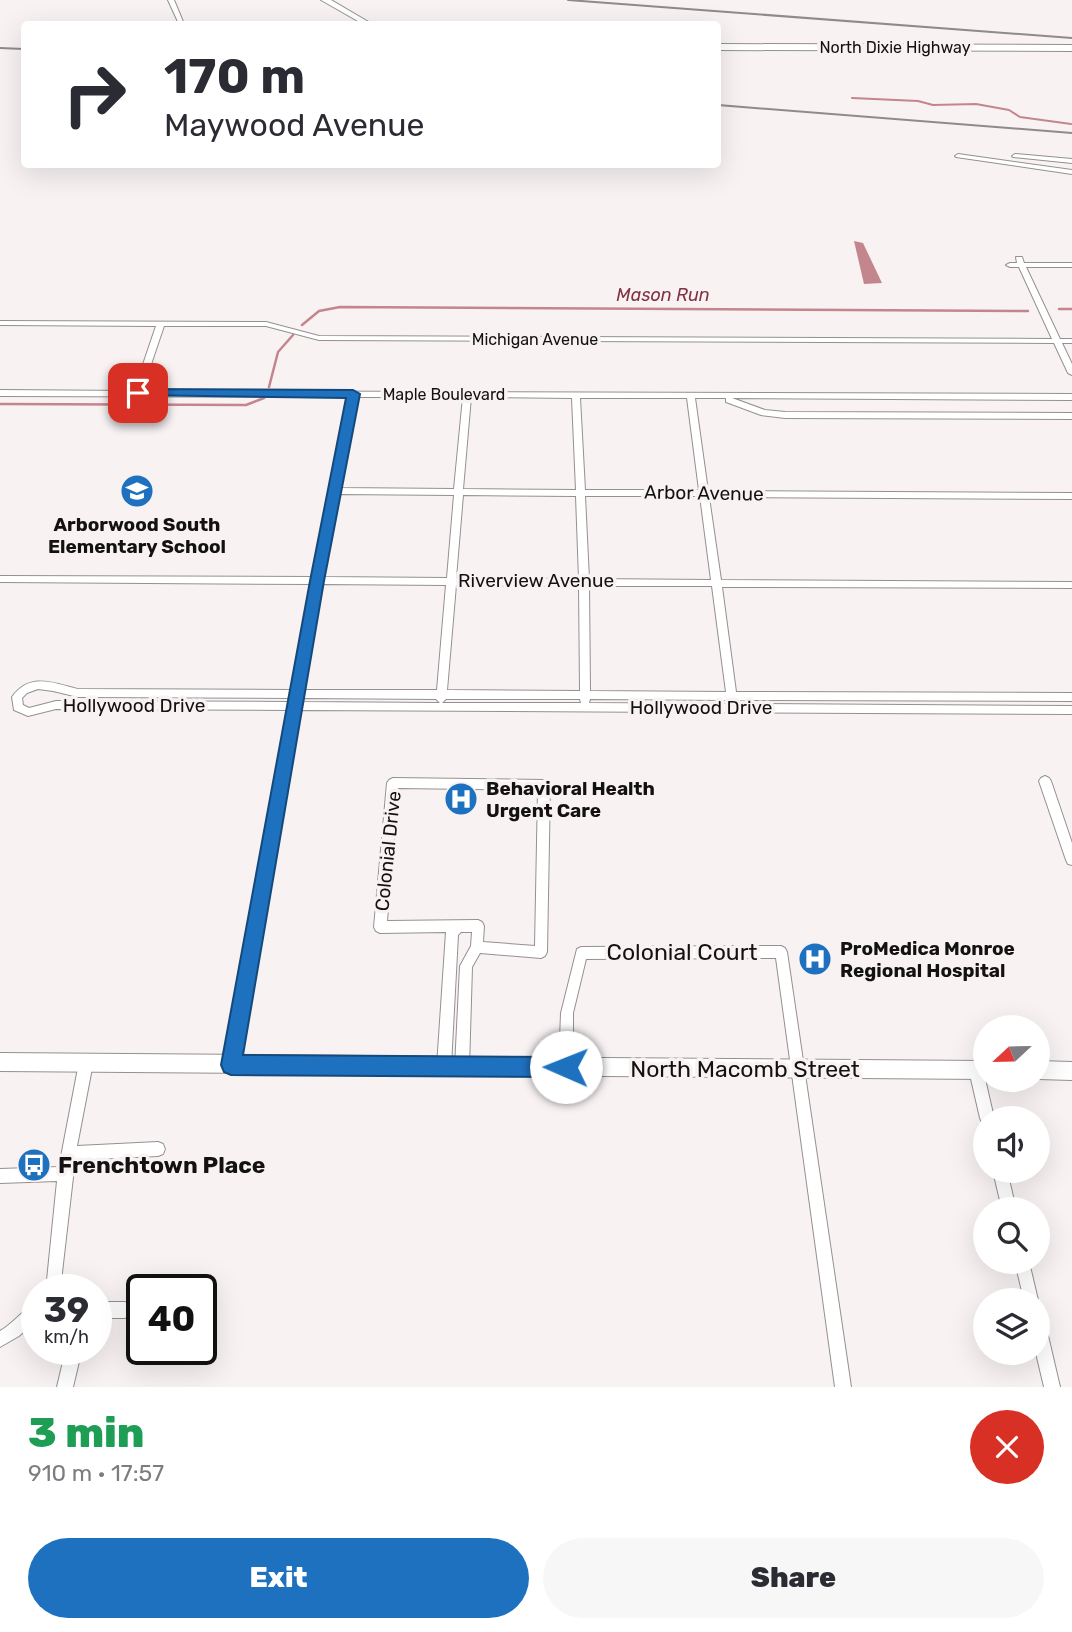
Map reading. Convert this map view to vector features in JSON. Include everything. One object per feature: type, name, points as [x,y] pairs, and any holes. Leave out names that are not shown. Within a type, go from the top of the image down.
[{"type":"main road","points":[[325,0],[363,21]]},
{"type":"main road","name":"North Dixie Highway","points":[[721,47],[1072,48]]},
{"type":"street","points":[[171,0],[181,21]]},
{"type":"street","points":[[958,154],[1072,161]]},
{"type":"street","points":[[970,155],[1068,171],[1072,184]]},
{"type":"street","points":[[1021,262],[1072,373]]},
{"type":"street","points":[[1010,265],[1021,262],[1072,265]]},
{"type":"street","name":"Michigan Avenue","points":[[0,323],[265,324],[319,338],[1072,341]]},
{"type":"street","points":[[138,393],[161,324]]},
{"type":"street","name":"Maple Boulevard","points":[[0,393],[1072,397]]},
{"type":"street","points":[[231,1065],[353,394]]},
{"type":"street","points":[[441,700],[467,395]]},
{"type":"street","points":[[576,396],[584,580],[584,707]]},
{"type":"street","points":[[691,396],[732,707]]},
{"type":"street","name":"Maple Boulevard","points":[[719,396],[764,413],[1072,416]]},
{"type":"street","points":[[757,397],[757,404],[764,413]]},
{"type":"street","points":[[935,398],[942,415]]},
{"type":"street","name":"Arbor Avenue","points":[[335,491],[460,489],[703,494],[1072,495]]},
{"type":"street","name":"Riverview Avenue","points":[[0,579],[584,580],[1072,585]]},
{"type":"street","name":"Hollywood Drive","points":[[297,699],[56,705],[28,712],[18,707],[17,697],[23,690],[37,683],[78,693],[441,700],[584,707],[1072,710]]},
{"type":"street","name":"Hollywood Drive","points":[[441,700],[585,694],[1072,697]]},
{"type":"street","points":[[1045,781],[1072,860]]},
{"type":"street","name":"Colonial Drive","points":[[459,926],[380,927],[393,783],[544,785],[541,952],[477,947]]},
{"type":"street","points":[[459,926],[478,926],[477,947],[466,966],[453,1067],[452,932],[459,926]]},
{"type":"street","name":"Colonial Court","points":[[566,1067],[567,1013],[582,953],[781,952],[799,1069]]},
{"type":"street","name":"North Macomb Street","points":[[0,1062],[973,1070]]},
{"type":"street","points":[[55,1274],[65,1174],[86,1063]]},
{"type":"street","points":[[799,1069],[843,1387]]},
{"type":"street","points":[[1050,1070],[1072,1071]]},
{"type":"street","points":[[69,1153],[158,1149]]},
{"type":"street","points":[[0,1176],[65,1174]]},
{"type":"street","points":[[112,1310],[125,1310]]},
{"type":"street","points":[[0,1339],[21,1325]]},
{"type":"street","points":[[65,1387],[70,1365]]},
{"type":"street","points":[[1047,1365],[1052,1387]]},
{"type":"shaded area","points":[[854,241],[863,243],[882,283],[864,284]]},
{"type":"waterway","points":[[852,98],[918,101],[933,105],[976,104],[1009,110],[1020,117],[1071,124]]},
{"type":"waterway","name":"Mason Run","points":[[302,325],[319,311],[340,307],[1028,311]]},
{"type":"waterway","name":"Mason Run","points":[[1059,309],[1072,309]]},
{"type":"waterway","name":"Mason Run","points":[[269,387],[278,352],[293,335]]},
{"type":"waterway","name":"Mason Run","points":[[0,404],[246,405],[264,398]]},
{"type":"railway","points":[[568,0],[1072,38]]},
{"type":"railway","points":[[0,48],[21,49]]},
{"type":"railway","points":[[721,105],[1072,133]]},
{"type":"place","name":"Arborwood South Elementary School","points":[[137,491]]},
{"type":"place","name":"Behavioral Health Urgent Care","points":[[461,799]]},
{"type":"place","name":"ProMedica Monroe Regional Hospital","points":[[815,959]]},
{"type":"place","name":"Frenchtown Place","points":[[34,1165]]},
{"type":"route","points":[[138,393],[353,394],[231,1065],[566,1067]]}]
